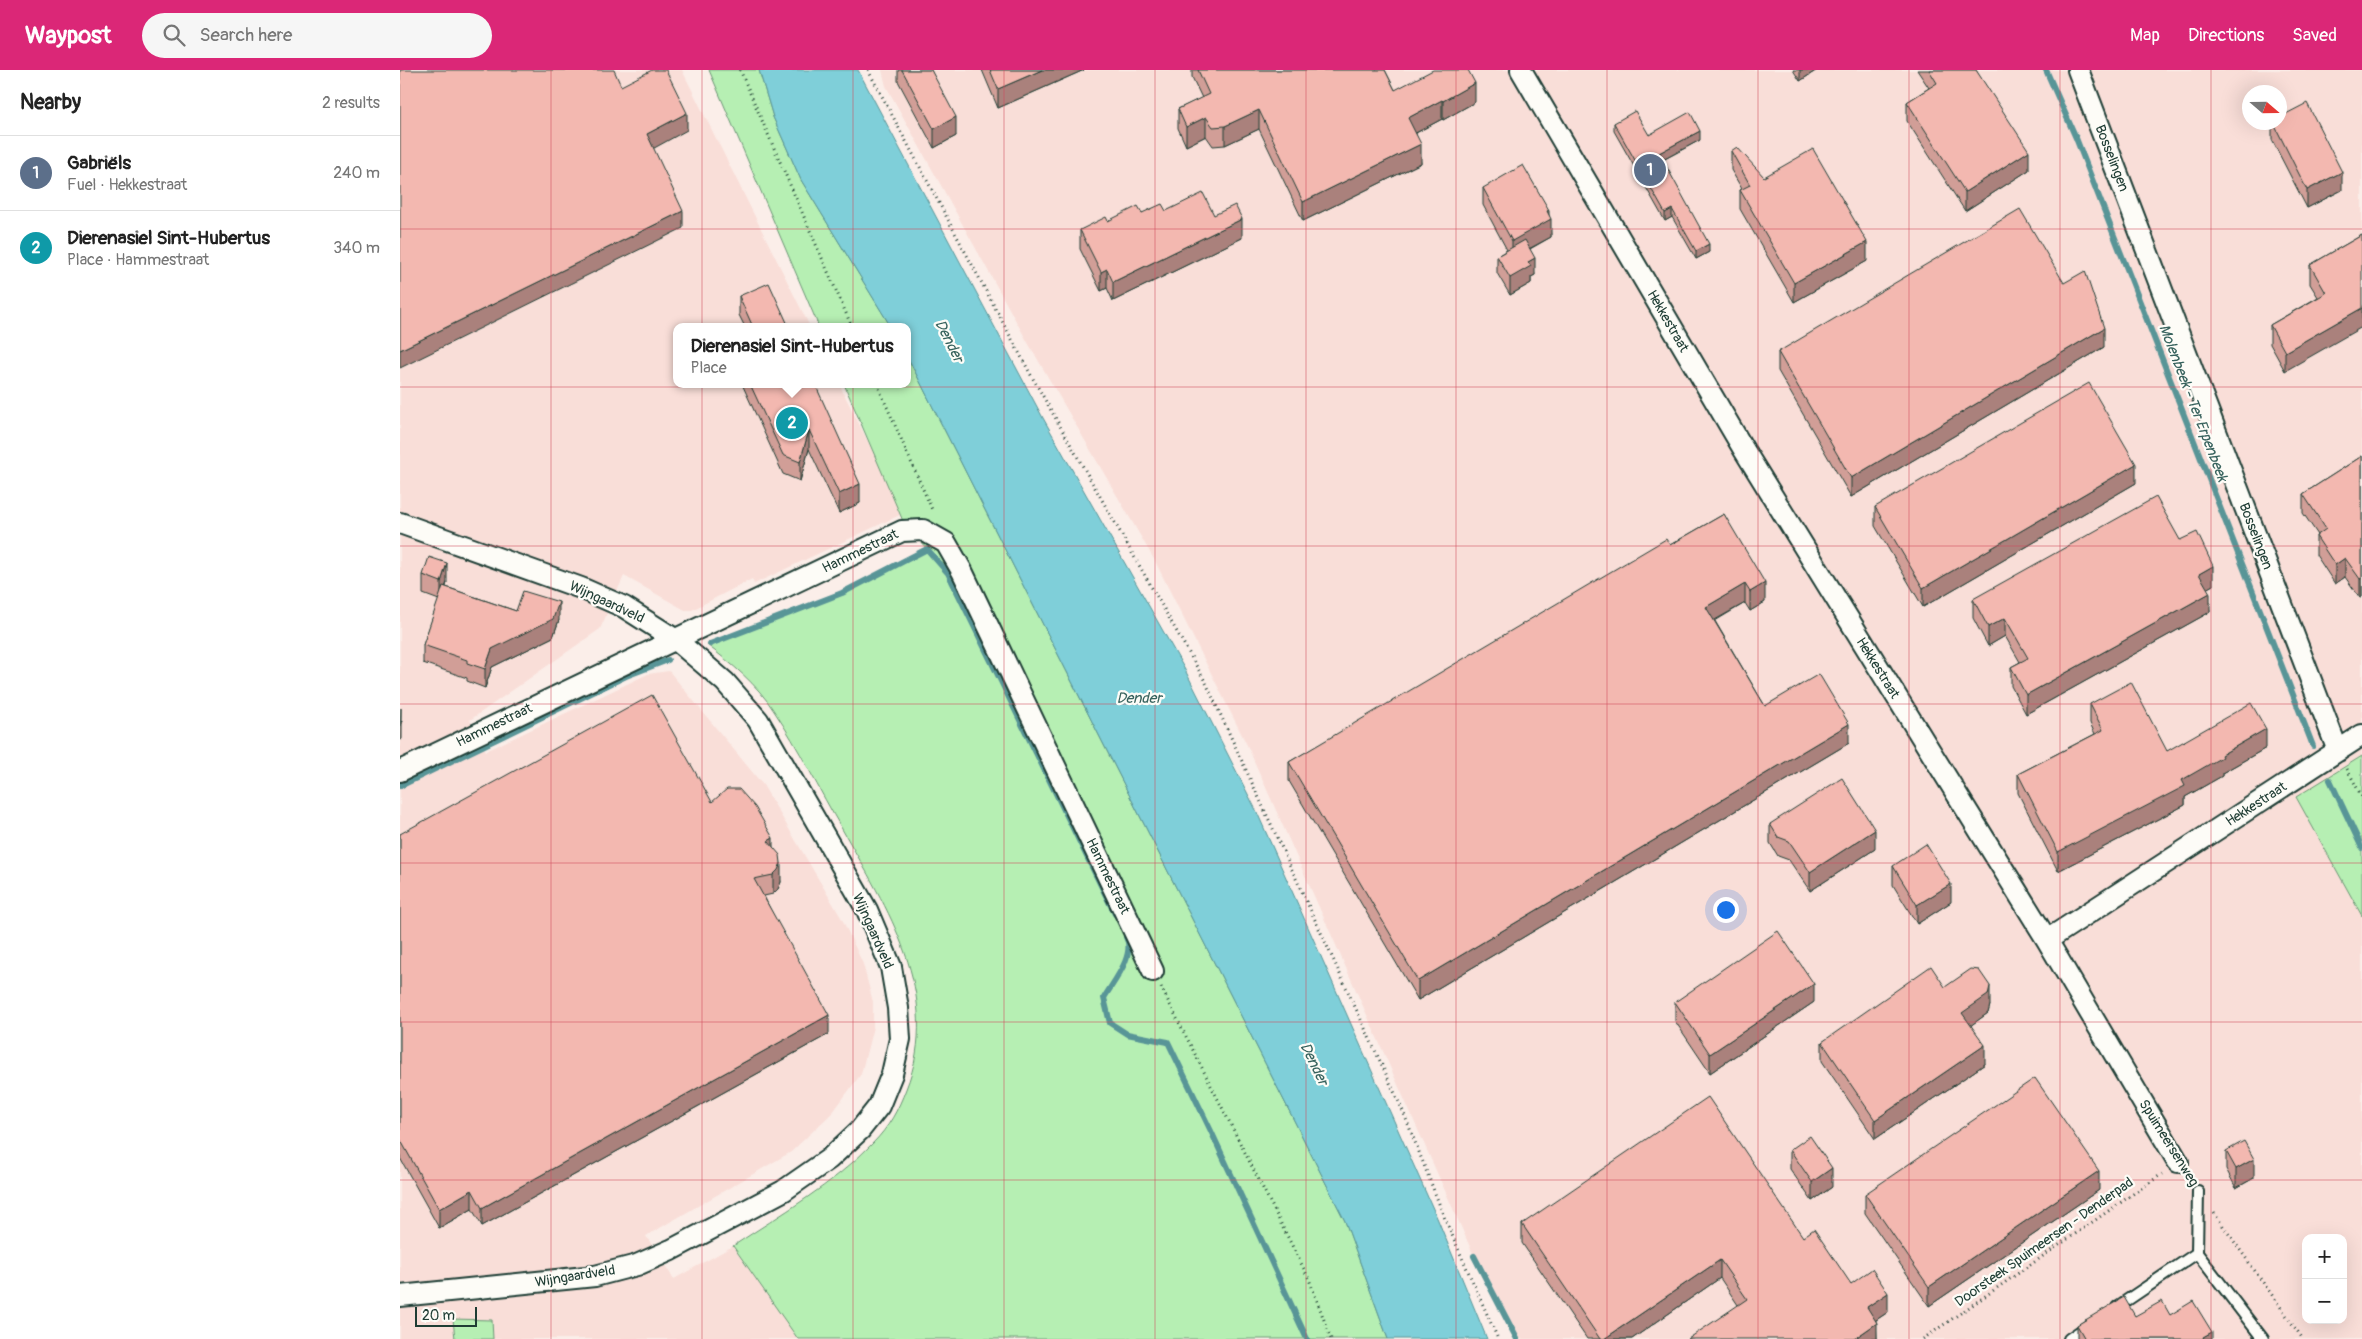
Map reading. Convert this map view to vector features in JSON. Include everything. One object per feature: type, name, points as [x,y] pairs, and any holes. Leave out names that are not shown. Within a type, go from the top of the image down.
[{"type":"street","name":"Hekkestraat","points":[[1521,70],[1744,450],[2047,940],[2362,735]]},
{"type":"street","name":"Bosselingen","points":[[2078,70],[2338,751]]},
{"type":"street","name":"Wijngaardveld","points":[[400,523],[581,588],[624,607],[676,640],[724,682],[758,720],[867,910],[892,968],[900,1039],[892,1074],[879,1106],[860,1130],[829,1159],[783,1191],[671,1250],[637,1265],[595,1276],[400,1296]]},
{"type":"street","name":"Hammestraat","points":[[400,771],[902,531],[923,530],[946,543],[1153,971]]},
{"type":"street","name":"Spuimeersenweg","points":[[2047,940],[2178,1162]]},
{"type":"lane","points":[[2198,1191],[2197,1253],[2263,1339]]},
{"type":"lane","points":[[2069,1339],[2197,1253]]},
{"type":"path","points":[[740,70],[850,323]]},
{"type":"path","points":[[868,70],[1031,375],[1206,683],[1403,1112],[1445,1219],[1498,1339]]},
{"type":"path","points":[[879,388],[946,543]]},
{"type":"path","points":[[2338,751],[2362,797]]},
{"type":"path","points":[[1153,971],[1309,1279],[1330,1339]]},
{"type":"path","name":"Doorsteek Spuimeersen - Denderpad","points":[[1923,1339],[2178,1162]]},
{"type":"path","name":"Spuimeersenweg","points":[[2198,1191],[2303,1339]]},
{"type":"shaded area","points":[[400,70],[682,70],[808,323],[673,323],[673,388],[841,388],[904,513],[754,584],[752,579],[692,610],[685,610],[624,576],[600,629],[470,720],[486,751],[648,674],[669,671],[763,785],[842,919],[863,964],[873,1002],[873,1027],[861,1074],[833,1112],[791,1152],[646,1236],[674,1279],[733,1246],[798,1339],[493,1339],[492,1320],[453,1320],[455,1339],[400,1339]]},
{"type":"shaded area","points":[[882,70],[2362,70],[2362,756],[2306,792],[2362,912],[2362,1339],[1517,1339],[1474,1256],[1247,745],[1155,561],[1027,341],[886,86]]},
{"type":"green space","points":[[709,70],[759,70],[773,117],[801,180],[889,323],[817,323]]},
{"type":"green space","points":[[911,364],[1345,1221],[1388,1339],[798,1339],[733,1246],[824,1186],[879,1137],[900,1104],[906,1089],[916,1054],[918,1020],[914,986],[905,953],[892,921],[792,740],[760,692],[744,675],[707,645],[842,593],[927,549],[903,521],[846,388],[911,388]]},
{"type":"green space","points":[[2362,756],[2362,916],[2296,797]]},
{"type":"green space","points":[[453,1319],[492,1320],[493,1339],[455,1339]]},
{"type":"water","name":"Dender","points":[[759,70],[858,70],[1043,418],[1185,670],[1256,810],[1438,1220],[1487,1339],[1388,1339],[1345,1221],[911,364],[911,323],[889,323],[801,180],[773,117]]},
{"type":"building","points":[[400,70],[614,70],[621,86],[652,70],[666,70],[687,113],[647,134],[683,211],[400,350]]},
{"type":"building","points":[[902,70],[931,70],[956,117],[934,129]]},
{"type":"building","points":[[990,70],[1042,70],[998,89]]},
{"type":"building","points":[[1198,70],[1385,70],[1395,90],[1433,70],[1468,70],[1475,83],[1408,118],[1421,144],[1303,202],[1259,110],[1225,126],[1213,127],[1206,117],[1186,127],[1178,109],[1209,94]]},
{"type":"building","points":[[1929,70],[1976,70],[2029,151],[1965,192],[1907,102],[1937,83]]},
{"type":"building","points":[[2307,103],[2342,172],[2307,190],[2277,130],[2287,130],[2287,113]]},
{"type":"building","points":[[1635,111],[1649,135],[1690,112],[1700,131],[1659,153],[1709,244],[1696,251],[1672,209],[1665,213],[1614,123]]},
{"type":"building","points":[[1737,147],[1764,177],[1813,149],[1867,242],[1794,283],[1740,190],[1750,185],[1731,151]]},
{"type":"building","points":[[1523,165],[1549,210],[1547,211],[1551,219],[1512,241],[1483,188]]},
{"type":"building","points":[[1203,193],[1214,215],[1235,205],[1242,219],[1113,282],[1107,269],[1101,272],[1080,230],[1106,217],[1108,221],[1138,206],[1142,213],[1162,204],[1166,211]]},
{"type":"building","points":[[2020,209],[2064,283],[2085,271],[2104,328],[1851,478],[1778,352]]},
{"type":"building","points":[[2362,235],[2362,308],[2285,352],[2270,325],[2326,293],[2310,265]]},
{"type":"building","points":[[1525,240],[1535,258],[1528,262],[1531,266],[1510,278],[1497,256]]},
{"type":"building","points":[[769,283],[787,323],[751,323],[739,296]]},
{"type":"building","points":[[2089,383],[2136,464],[1923,588],[1875,507]]},
{"type":"building","points":[[752,388],[817,388],[860,484],[839,494],[809,430],[800,462],[783,455]]},
{"type":"building","points":[[2362,456],[2362,578],[2360,579],[2345,558],[2335,565],[2316,536],[2326,529],[2303,494]]},
{"type":"building","points":[[2156,497],[2180,540],[2197,532],[2213,566],[2199,574],[2210,593],[2026,695],[2011,667],[2028,658],[2005,618],[1988,627],[1973,599]]},
{"type":"building","points":[[1724,514],[1765,583],[1750,592],[1745,584],[1706,607],[1765,706],[1819,674],[1849,724],[1418,981],[1289,762],[1666,539],[1670,545]]},
{"type":"building","points":[[429,557],[447,563],[441,582],[423,575]]},
{"type":"building","points":[[443,586],[516,611],[523,591],[559,602],[553,619],[492,649],[485,669],[467,663],[467,660],[423,645]]},
{"type":"building","points":[[2131,682],[2167,751],[2251,703],[2266,729],[2182,780],[2185,786],[2058,852],[2018,774],[2103,730],[2090,704]]},
{"type":"building","points":[[652,695],[712,802],[727,789],[739,789],[755,807],[773,838],[768,841],[780,855],[781,863],[778,870],[773,875],[754,879],[829,1015],[482,1208],[472,1190],[439,1209],[400,1139],[400,834]]},
{"type":"building","points":[[1842,778],[1875,830],[1810,872],[1789,841],[1778,837],[1770,824]]},
{"type":"building","points":[[1926,844],[1951,884],[1917,905],[1893,866]]},
{"type":"building","points":[[1778,931],[1814,984],[1710,1054],[1675,1002]]},
{"type":"building","points":[[1931,966],[1945,987],[1971,969],[1979,970],[1990,986],[1988,995],[1962,1013],[1985,1045],[1875,1120],[1822,1042]]},
{"type":"building","points":[[2035,1078],[2099,1171],[1929,1287],[1865,1194]]},
{"type":"building","points":[[1708,1097],[1803,1237],[1814,1229],[1851,1284],[1872,1269],[1888,1293],[1867,1307],[1877,1323],[1854,1339],[1688,1339],[1747,1299],[1720,1260],[1604,1339],[1600,1339],[1522,1224]]},
{"type":"building","points":[[1810,1136],[1832,1168],[1812,1182],[1790,1150]]},
{"type":"building","points":[[2244,1141],[2254,1159],[2236,1169],[2226,1151]]},
{"type":"building","points":[[2124,1297],[2135,1316],[2162,1301],[2170,1315],[2193,1301],[2212,1332],[2203,1337],[2204,1339],[2085,1339],[2077,1325]]},
{"type":"waterway","name":"Molenbeek - Ter Erpenbeek","points":[[2046,70],[2076,138],[2313,746]]},
{"type":"waterway","points":[[710,644],[842,593],[927,549],[948,573],[1115,914]]},
{"type":"waterway","points":[[400,786],[626,676],[668,660]]},
{"type":"waterway","name":"Molenbeek - Ter Erpenbeek","points":[[2330,780],[2362,848]]},
{"type":"waterway","points":[[1126,937],[1128,944],[1126,960],[1104,998],[1110,1023],[1127,1034],[1168,1042],[1307,1339]]},
{"type":"waterway","points":[[1474,1256],[1517,1339]]},
{"type":"place","name":"Gabriëls","points":[[1650,170]]},
{"type":"place","name":"Dierenasiel Sint-Hubertus","points":[[792,423]]}]
